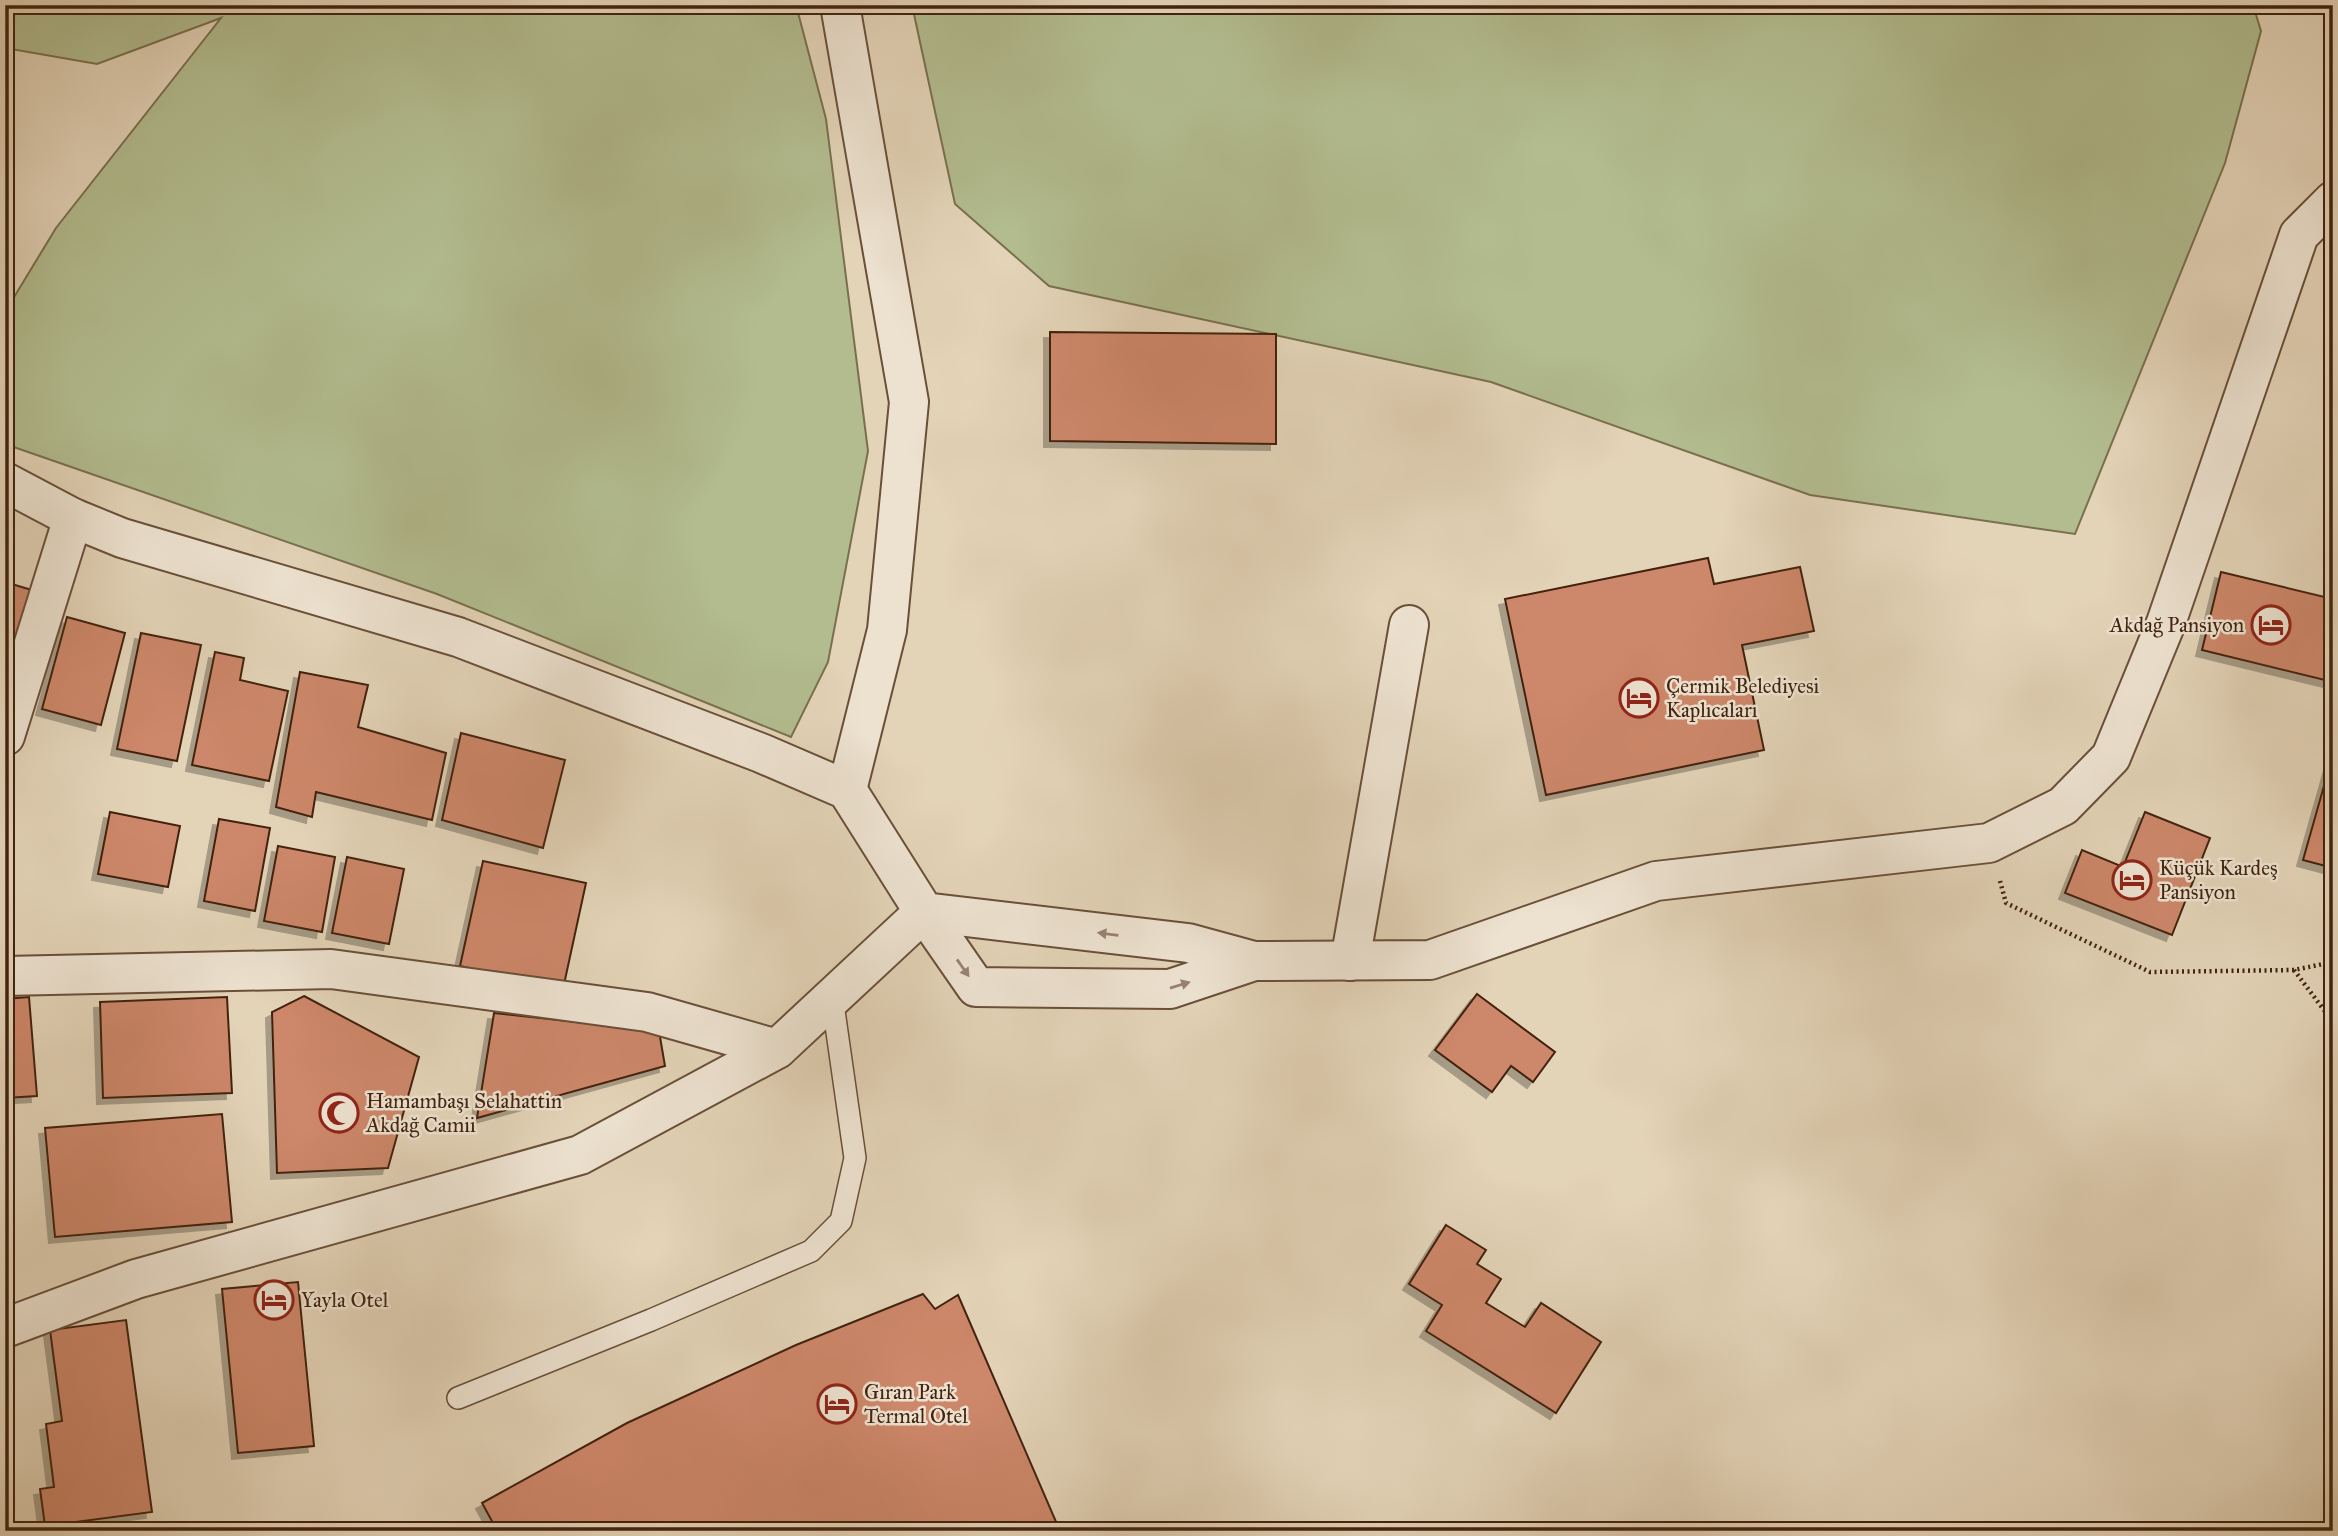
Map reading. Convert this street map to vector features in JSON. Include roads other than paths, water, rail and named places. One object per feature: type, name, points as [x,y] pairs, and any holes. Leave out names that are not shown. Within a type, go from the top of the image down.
[{"type":"street","points":[[840,5],[909,402],[887,630],[846,790]]},
{"type":"street","points":[[5,1328],[136,1279],[580,1155],[778,1049],[923,912],[1188,943],[1254,961],[1430,960],[1656,881],[1989,843],[2063,806],[2111,757],[2166,623],[2299,235],[2333,201]]},
{"type":"street","points":[[5,482],[73,518],[122,538],[458,637],[761,753],[846,790],[923,912],[976,987],[1170,989],[1254,961]]},
{"type":"street","points":[[5,736],[73,518]]},
{"type":"street","points":[[1350,961],[1409,625]]},
{"type":"street","points":[[5,976],[331,969],[647,1012],[778,1049]]},
{"type":"lane","points":[[458,1398],[651,1320],[811,1251],[841,1221],[855,1157],[832,997]]},
{"type":"place","name":"Akdağ Pansiyon","points":[[2271,625]]},
{"type":"place","name":"Çermik Belediyesi Kaplıcaları","points":[[1639,698]]},
{"type":"place","name":"Küçük Kardeş Pansiyon","points":[[2132,880]]},
{"type":"place","name":"Hamambaşı Selahattin Akdağ Camii","points":[[339,1113]]},
{"type":"place","name":"Yayla Otel","points":[[274,1300]]},
{"type":"place","name":"Gıran Park Termal Otel","points":[[837,1404]]}]
